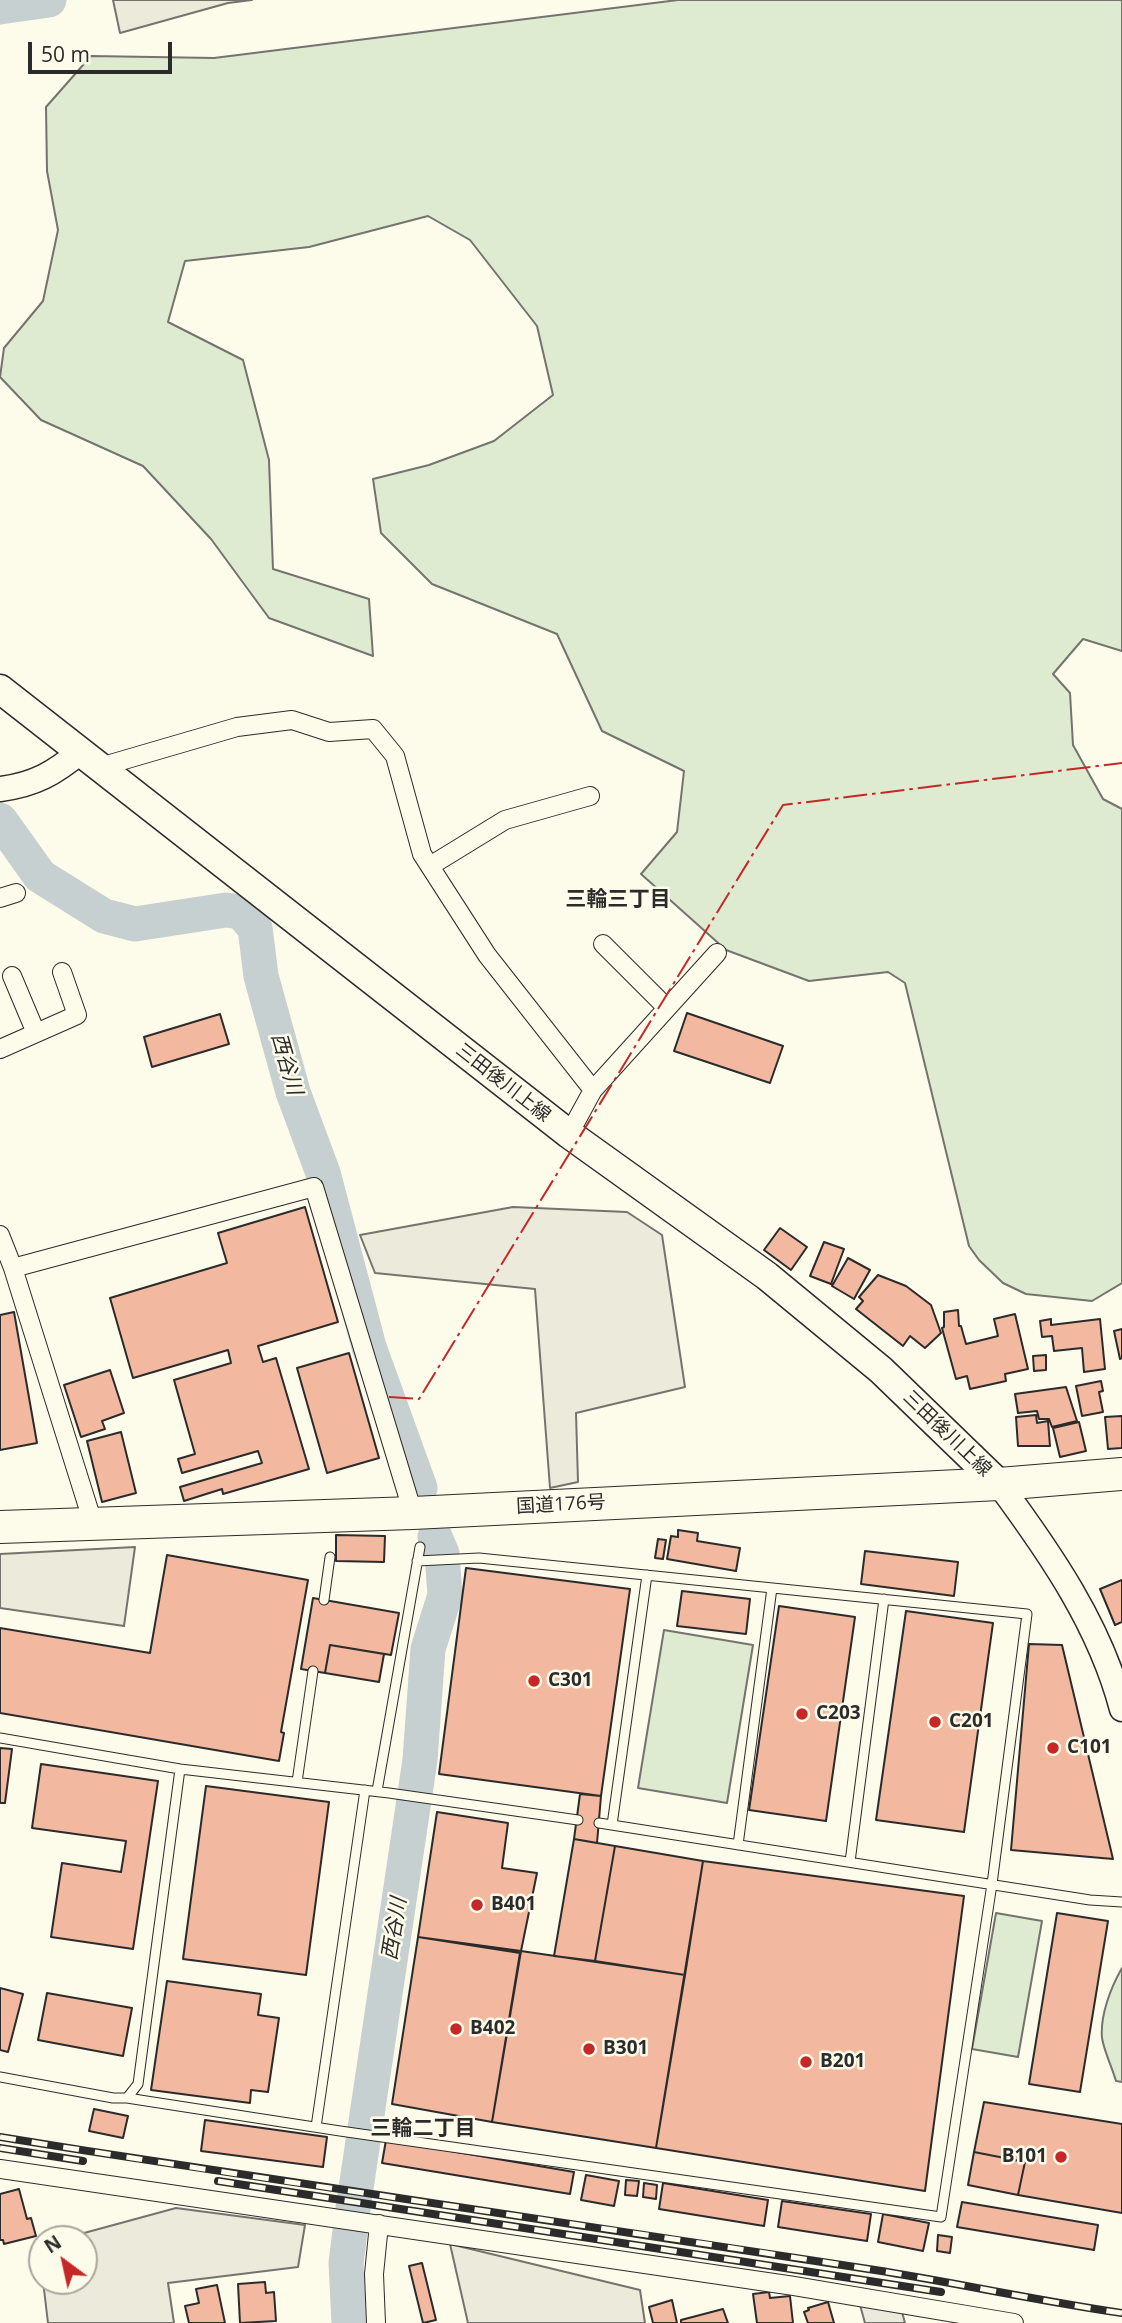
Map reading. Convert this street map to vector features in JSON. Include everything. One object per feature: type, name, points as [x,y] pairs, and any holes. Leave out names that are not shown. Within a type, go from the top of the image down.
[{"type":"highway","name":"国道176号","points":[[0,1527],[413,1513],[999,1484],[1122,1474]]},
{"type":"main road","name":"三田後川上線","points":[[0,689],[569,1134],[767,1276],[881,1370],[999,1484]]},
{"type":"street","points":[[0,789],[19,787],[91,759],[237,726],[292,719],[329,732],[373,729],[395,756],[422,854],[429,866],[486,955],[593,1090]]},
{"type":"street","points":[[429,866],[505,820],[590,796]]},
{"type":"street","points":[[603,944],[667,1009]]},
{"type":"street","points":[[569,1134],[593,1090],[717,953]]},
{"type":"street","points":[[0,1049],[78,1015],[62,972]]},
{"type":"street","points":[[12,976],[36,1034]]},
{"type":"street","points":[[13,1268],[314,1187],[413,1513]]},
{"type":"street","points":[[0,1235],[13,1268],[93,1524]]},
{"type":"street","points":[[999,1484],[1073,1592],[1116,1663],[1122,1709]]},
{"type":"street","points":[[0,2169],[794,2286],[1014,2323]]},
{"type":"street","points":[[376,2323],[374,2274],[379,2224]]},
{"type":"lane","points":[[377,1791],[420,1547]]},
{"type":"lane","points":[[324,1600],[330,1557]]},
{"type":"lane","points":[[0,2077],[113,2098],[941,2217],[992,1884],[1027,1614],[479,1558],[417,1561]]},
{"type":"lane","points":[[612,1825],[647,1575]]},
{"type":"lane","points":[[738,1845],[772,1588]]},
{"type":"lane","points":[[850,1862],[884,1600]]},
{"type":"lane","points":[[297,1782],[313,1671]]},
{"type":"lane","points":[[0,1738],[180,1769],[377,1791],[578,1820]]},
{"type":"lane","points":[[127,2098],[138,2084],[180,1769]]},
{"type":"lane","points":[[316,2127],[366,1790]]},
{"type":"lane","points":[[599,1823],[1090,1900],[1122,1902]]},
{"type":"green space","points":[[678,0],[1122,0],[1122,651],[1083,639],[1053,674],[1070,693],[1073,745],[1103,799],[1122,809],[1122,1283],[1092,1301],[1026,1294],[1003,1283],[979,1260],[969,1246],[905,983],[888,972],[809,981],[726,950],[641,874],[677,832],[684,771],[602,731],[557,634],[432,584],[381,533],[373,479],[429,465],[494,441],[553,395],[537,326],[470,240],[428,216],[309,247],[185,261],[168,322],[243,360],[269,460],[273,569],[369,599],[373,656],[269,618],[211,539],[143,466],[41,420],[0,377],[4,348],[43,301],[58,230],[47,171],[46,107],[91,56],[214,58]]},
{"type":"green space","points":[[664,1630],[753,1645],[727,1803],[638,1788]]},
{"type":"green space","points":[[996,1913],[1042,1921],[1018,2057],[972,2049]]},
{"type":"green space","points":[[1122,1968],[1122,2082],[1116,2081],[1103,2043],[1102,2029],[1107,2001]]},
{"type":"shaded area","points":[[113,0],[252,0],[228,3],[120,33]]},
{"type":"shaded area","points":[[513,1207],[627,1212],[662,1235],[685,1387],[576,1413],[578,1482],[550,1488],[535,1289],[375,1273],[360,1235]]},
{"type":"shaded area","points":[[135,1547],[124,1626],[0,1608],[0,1554]]},
{"type":"shaded area","points":[[176,2208],[305,2225],[298,2267],[168,2283],[174,2323],[48,2323],[45,2295],[98,2295],[98,2229]]},
{"type":"shaded area","points":[[450,2244],[640,2290],[645,2323],[468,2323]]},
{"type":"shaded area","points":[[860,2305],[902,2312],[905,2323],[865,2323]]},
{"type":"building","points":[[687,1013],[783,1046],[770,1083],[674,1051]]},
{"type":"building","points":[[220,1014],[229,1044],[152,1067],[144,1037]]},
{"type":"building","points":[[305,1207],[338,1322],[258,1346],[263,1362],[276,1358],[309,1469],[223,1494],[222,1489],[184,1501],[180,1487],[262,1463],[258,1451],[182,1473],[178,1459],[195,1454],[174,1380],[231,1363],[228,1350],[133,1378],[110,1298],[227,1263],[218,1233]]},
{"type":"building","points":[[780,1228],[807,1247],[791,1270],[764,1250]]},
{"type":"building","points":[[824,1242],[844,1249],[831,1284],[810,1276]]},
{"type":"building","points":[[848,1258],[870,1270],[854,1299],[832,1286]]},
{"type":"building","points":[[878,1275],[906,1286],[931,1305],[941,1333],[925,1348],[910,1336],[903,1346],[856,1309],[863,1301],[859,1297]]},
{"type":"building","points":[[958,1310],[959,1326],[966,1344],[998,1336],[994,1319],[1015,1314],[1028,1369],[1005,1374],[1006,1381],[970,1389],[967,1376],[956,1379],[942,1328],[944,1312]]},
{"type":"building","points":[[14,1312],[37,1443],[0,1450],[0,1315]]},
{"type":"building","points":[[1051,1319],[1051,1325],[1100,1319],[1105,1369],[1084,1372],[1082,1348],[1054,1351],[1052,1336],[1042,1337],[1040,1321]]},
{"type":"building","points":[[1122,1329],[1122,1358],[1120,1359],[1114,1331]]},
{"type":"building","points":[[349,1353],[379,1458],[327,1473],[297,1368]]},
{"type":"building","points":[[1046,1355],[1046,1370],[1034,1371],[1033,1356]]},
{"type":"building","points":[[110,1370],[124,1413],[102,1421],[105,1429],[81,1437],[64,1385]]},
{"type":"building","points":[[1101,1381],[1103,1391],[1099,1392],[1103,1412],[1082,1416],[1076,1386]]},
{"type":"building","points":[[1066,1387],[1077,1421],[1052,1427],[1049,1419],[1039,1419],[1037,1411],[1018,1413],[1015,1394]]},
{"type":"building","points":[[1036,1415],[1037,1423],[1048,1421],[1050,1446],[1018,1446],[1016,1417]]},
{"type":"building","points":[[1122,1416],[1122,1448],[1108,1449],[1105,1417]]},
{"type":"building","points":[[1079,1422],[1086,1451],[1060,1457],[1053,1428]]},
{"type":"building","points":[[121,1432],[136,1493],[102,1502],[87,1441]]},
{"type":"building","points":[[678,1530],[698,1533],[697,1541],[740,1548],[736,1571],[667,1559],[671,1536],[678,1537]]},
{"type":"building","points":[[336,1535],[385,1536],[384,1562],[336,1561]]},
{"type":"building","points":[[658,1539],[666,1540],[663,1559],[655,1558]]},
{"type":"building","points":[[865,1551],[958,1562],[954,1596],[861,1584]]},
{"type":"building","points":[[167,1555],[308,1580],[281,1732],[284,1733],[279,1761],[0,1713],[0,1628],[150,1653]]},
{"type":"building","name":"C301","points":[[466,1568],[630,1589],[601,1796],[439,1774]]},
{"type":"building","points":[[1122,1580],[1122,1622],[1115,1625],[1100,1589]]},
{"type":"building","points":[[682,1591],[750,1599],[746,1634],[677,1626]]},
{"type":"building","points":[[313,1598],[399,1613],[391,1655],[330,1645],[325,1673],[301,1669]]},
{"type":"building","name":"C203","points":[[779,1606],[855,1617],[826,1821],[749,1810]]},
{"type":"building","name":"C201","points":[[906,1611],[993,1623],[964,1832],[876,1820]]},
{"type":"building","name":"C101","points":[[1029,1644],[1062,1645],[1113,1859],[1011,1850]]},
{"type":"building","points":[[330,1645],[384,1654],[379,1682],[325,1673]]},
{"type":"building","points":[[0,1748],[12,1749],[5,1803],[0,1803]]},
{"type":"building","points":[[41,1764],[158,1781],[133,1949],[51,1937],[62,1863],[121,1872],[126,1841],[32,1828]]},
{"type":"building","points":[[206,1786],[329,1802],[306,1975],[183,1959]]},
{"type":"building","points":[[580,1794],[601,1796],[597,1843],[574,1839]]},
{"type":"building","name":"B401","points":[[437,1812],[508,1823],[502,1868],[537,1873],[521,1951],[418,1937]]},
{"type":"building","points":[[574,1839],[615,1846],[595,1961],[554,1956]]},
{"type":"building","points":[[615,1846],[703,1861],[685,1975],[595,1961]]},
{"type":"building","name":"B201","points":[[703,1861],[964,1896],[925,2191],[656,2148]]},
{"type":"building","points":[[1057,1913],[1108,1921],[1080,2092],[1029,2084]]},
{"type":"building","name":"B402","points":[[418,1937],[520,1953],[492,2122],[392,2104]]},
{"type":"building","name":"B301","points":[[521,1951],[685,1975],[656,2148],[492,2122]]},
{"type":"building","points":[[167,1981],[261,1994],[258,2015],[279,2018],[268,2092],[251,2090],[250,2103],[151,2090]]},
{"type":"building","points":[[0,1988],[23,1994],[8,2052],[0,2050]]},
{"type":"building","points":[[47,1993],[132,2008],[123,2056],[38,2040]]},
{"type":"building","name":"B101","points":[[984,2102],[1122,2124],[1122,2213],[1018,2195],[1025,2162],[974,2152]]},
{"type":"building","points":[[94,2109],[128,2116],[123,2138],[89,2131]]},
{"type":"building","points":[[205,2120],[327,2137],[323,2167],[201,2151]]},
{"type":"building","points":[[386,2140],[574,2172],[570,2194],[382,2163]]},
{"type":"building","points":[[974,2152],[1025,2162],[1018,2195],[968,2185]]},
{"type":"building","points":[[586,2175],[619,2181],[614,2206],[581,2200]]},
{"type":"building","points":[[626,2180],[639,2181],[637,2196],[625,2195]]},
{"type":"building","points":[[644,2183],[657,2185],[656,2199],[643,2197]]},
{"type":"building","points":[[663,2183],[768,2200],[764,2226],[659,2209]]},
{"type":"building","points":[[19,2189],[27,2219],[31,2218],[33,2225],[28,2225],[28,2238],[4,2244],[3,2240],[0,2240],[0,2194]]},
{"type":"building","points":[[782,2201],[871,2214],[867,2241],[778,2227]]},
{"type":"building","points":[[962,2202],[1098,2225],[1094,2250],[957,2227]]},
{"type":"building","points":[[883,2214],[929,2223],[923,2251],[878,2242]]},
{"type":"building","points":[[938,2235],[952,2237],[950,2253],[937,2251]]},
{"type":"building","points":[[422,2263],[436,2320],[423,2323],[409,2266]]},
{"type":"building","points":[[265,2282],[266,2293],[274,2292],[276,2321],[240,2323],[238,2284]]},
{"type":"building","points":[[217,2285],[225,2323],[189,2323],[185,2306],[199,2303],[196,2289]]},
{"type":"building","points":[[769,2292],[770,2298],[790,2296],[793,2323],[757,2323],[753,2294]]},
{"type":"building","points":[[672,2300],[677,2323],[653,2323],[649,2307]]},
{"type":"building","points":[[828,2302],[834,2323],[808,2323],[804,2312],[809,2310],[808,2308]]},
{"type":"building","points":[[723,2309],[728,2323],[681,2323],[681,2320]]},
{"type":"waterway","name":"西谷川","points":[[0,7],[49,0]]},
{"type":"waterway","name":"西谷川","points":[[0,820],[40,876],[104,916],[135,924],[226,910],[241,912],[255,928],[261,976],[293,1092],[323,1173],[369,1347],[420,1488]]},
{"type":"waterway","name":"西谷川","points":[[349,2323],[346,2263],[352,2215],[420,1760],[428,1649],[445,1595],[442,1554],[435,1537]]},
{"type":"railway","points":[[0,2137],[875,2270],[1122,2313]]},
{"type":"railway","points":[[0,2148],[83,2161]]},
{"type":"railway","points":[[218,2181],[941,2292]]},
{"type":"power","points":[[389,1397],[419,1399],[783,805],[1122,763]]},
{"type":"place","name":"C301","points":[[534,1681]]},
{"type":"place","name":"C203","points":[[802,1714]]},
{"type":"place","name":"C201","points":[[935,1722]]},
{"type":"place","name":"C101","points":[[1053,1748]]},
{"type":"place","name":"B401","points":[[477,1905]]},
{"type":"place","name":"B402","points":[[456,2029]]},
{"type":"place","name":"B301","points":[[589,2049]]},
{"type":"place","name":"B201","points":[[806,2062]]},
{"type":"place","name":"B101","points":[[1061,2157]]},
{"type":"district","name":"三輪三丁目","points":[[618,900]]},
{"type":"district","name":"三輪二丁目","points":[[423,2129]]}]
